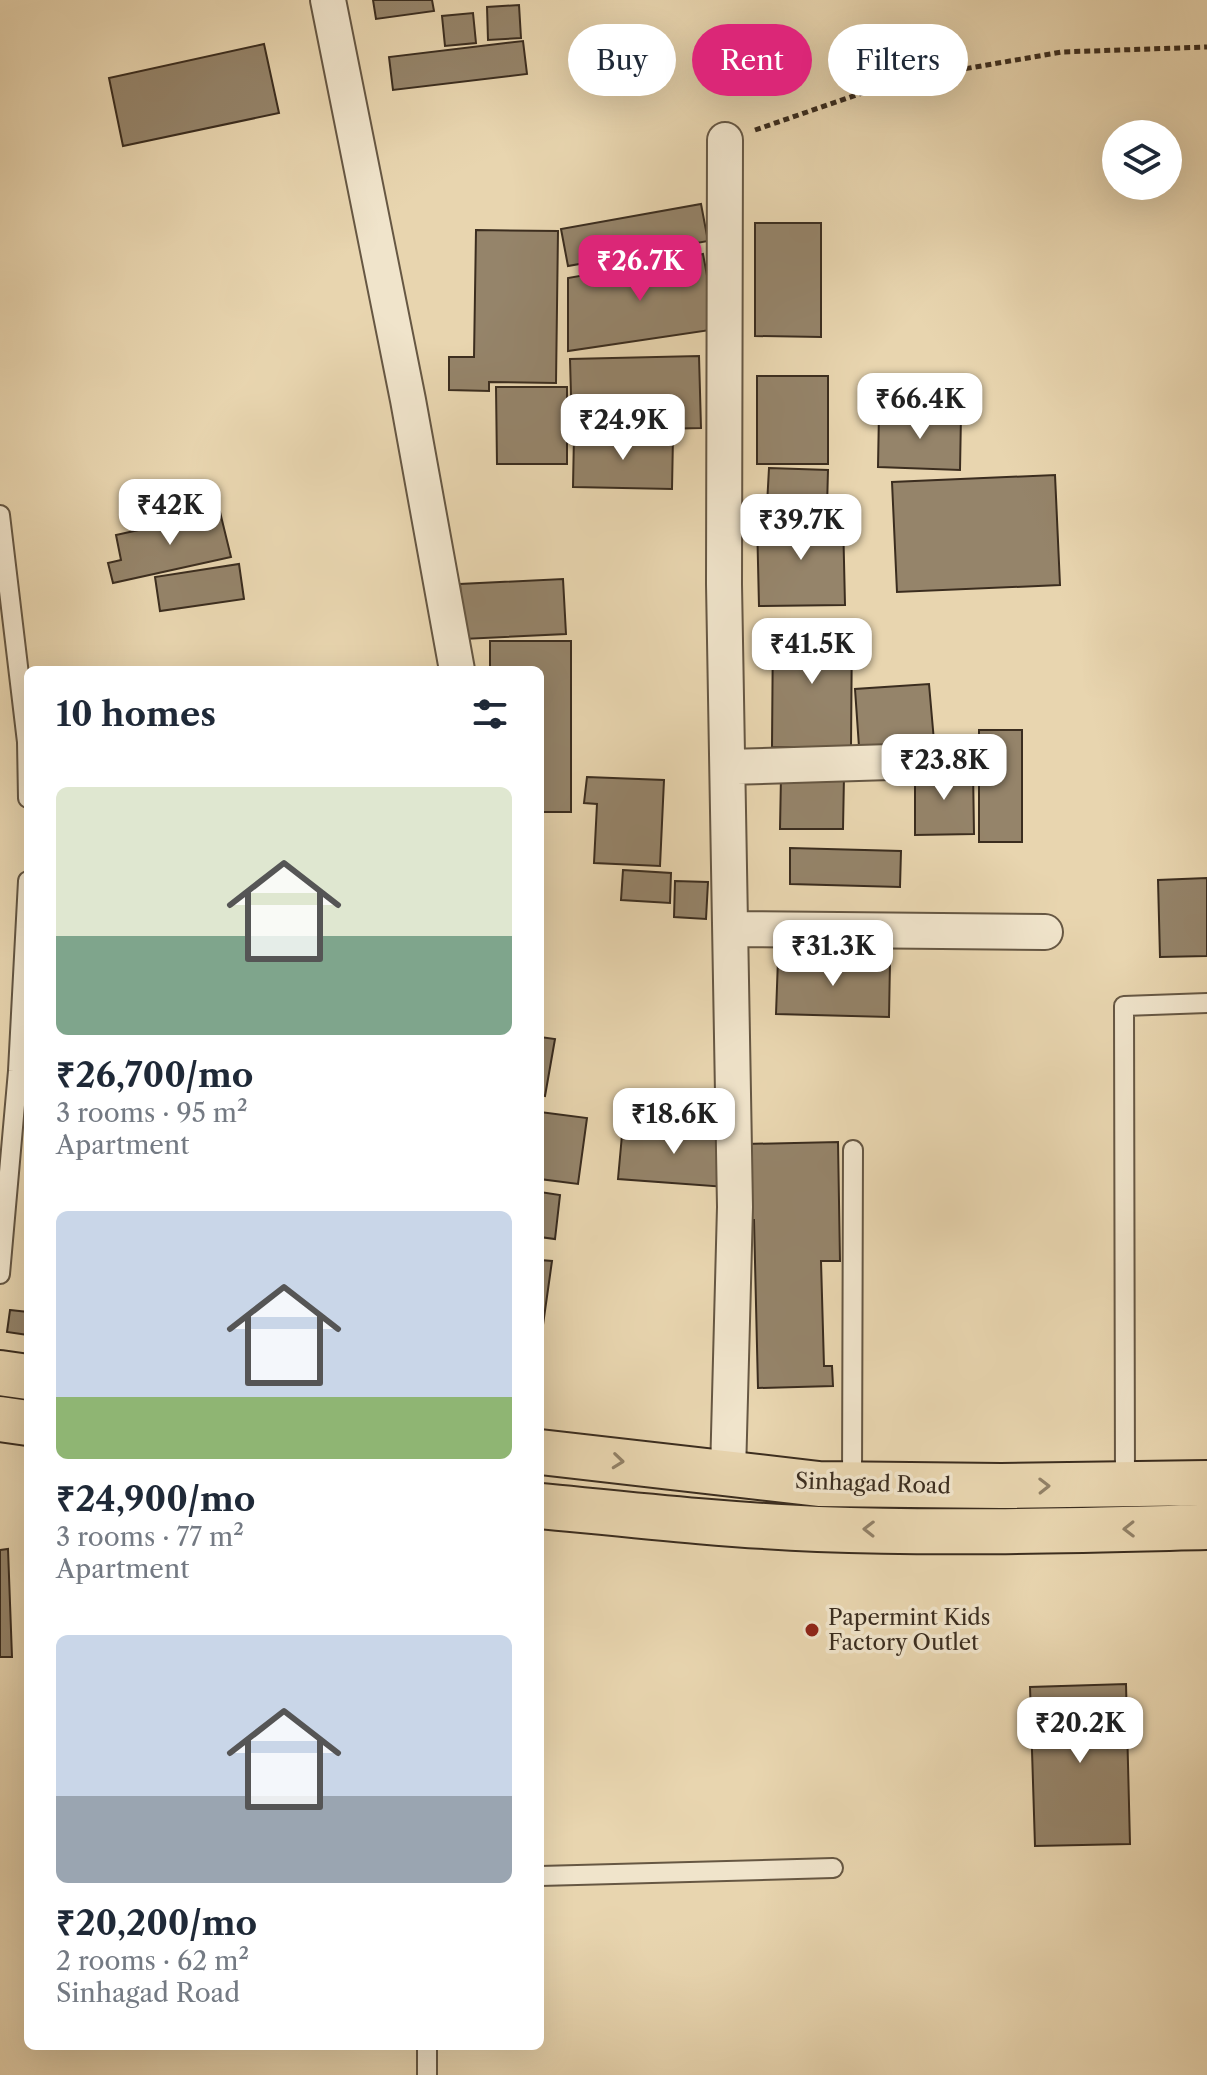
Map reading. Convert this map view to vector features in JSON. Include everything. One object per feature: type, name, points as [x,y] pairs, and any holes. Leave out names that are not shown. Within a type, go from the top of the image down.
[{"type":"main road","points":[[0,1373],[24,1376]]},
{"type":"main road","points":[[0,1419],[24,1422]]},
{"type":"main road","name":"Sinhagad Road","points":[[544,1452],[819,1484],[1001,1486],[1207,1483]]},
{"type":"main road","points":[[1001,1486],[1001,1532]]},
{"type":"main road","name":"Sinhagad Road","points":[[544,1506],[818,1529],[1001,1532],[1207,1527]]},
{"type":"street","points":[[328,0],[408,400],[456,666]]},
{"type":"street","points":[[725,140],[724,584],[735,1207],[728,1473]]},
{"type":"street","points":[[728,767],[955,760]]},
{"type":"street","points":[[731,929],[1045,932]]},
{"type":"lane","points":[[0,515],[24,717]]},
{"type":"lane","points":[[0,1274],[18,1071],[24,957]]},
{"type":"lane","points":[[1125,1484],[1124,1006],[1207,1003]]},
{"type":"lane","points":[[852,1485],[853,1150]]},
{"type":"lane","points":[[544,1876],[833,1868]]},
{"type":"lane","points":[[427,2050],[427,2075]]},
{"type":"path","points":[[725,140],[900,80],[1062,52],[1207,47]]},
{"type":"building","points":[[373,0],[432,0],[434,11],[376,19]]},
{"type":"building","points":[[519,5],[521,38],[488,40],[487,7]]},
{"type":"building","points":[[473,13],[476,43],[445,46],[442,16]]},
{"type":"building","points":[[523,41],[527,74],[393,90],[389,57]]},
{"type":"building","points":[[264,44],[279,113],[123,146],[109,78]]},
{"type":"building","points":[[701,204],[708,241],[568,266],[561,229]]},
{"type":"building","points":[[755,223],[821,223],[821,337],[755,336]]},
{"type":"building","points":[[476,230],[558,231],[556,383],[489,382],[489,391],[449,390],[449,357],[474,357]]},
{"type":"building","points":[[703,254],[717,329],[568,351],[568,278]]},
{"type":"building","points":[[699,356],[701,428],[572,431],[570,359]]},
{"type":"building","points":[[757,376],[828,376],[828,464],[757,464]]},
{"type":"building","points":[[496,387],[567,387],[567,464],[497,464]]},
{"type":"building","points":[[879,412],[961,415],[960,470],[878,467]]},
{"type":"building","points":[[574,435],[673,437],[672,489],[573,487]]},
{"type":"building","points":[[769,468],[828,470],[827,508],[767,505]]},
{"type":"building","points":[[1055,475],[1060,585],[897,592],[892,482]]},
{"type":"building","points":[[220,512],[231,557],[113,583],[108,563],[121,560],[116,535]]},
{"type":"building","points":[[843,518],[845,605],[759,606],[757,520]]},
{"type":"building","points":[[239,564],[244,599],[160,611],[155,577]]},
{"type":"building","points":[[563,579],[566,634],[463,639],[460,584]]},
{"type":"building","points":[[773,623],[852,624],[851,748],[772,747]]},
{"type":"building","points":[[490,641],[571,641],[571,812],[544,812],[544,666],[490,666]]},
{"type":"building","points":[[929,684],[934,741],[859,747],[855,689]]},
{"type":"building","points":[[979,730],[1022,730],[1022,842],[979,842]]},
{"type":"building","points":[[973,769],[974,834],[915,835],[915,770]]},
{"type":"building","points":[[781,776],[844,776],[843,829],[780,829]]},
{"type":"building","points":[[587,777],[664,780],[660,866],[594,863],[597,804],[584,803]]},
{"type":"building","points":[[790,848],[901,851],[900,887],[790,884]]},
{"type":"building","points":[[623,870],[671,873],[670,903],[621,900]]},
{"type":"building","points":[[1207,878],[1207,956],[1160,957],[1158,880]]},
{"type":"building","points":[[675,881],[708,882],[706,919],[674,917]]},
{"type":"building","points":[[778,959],[890,962],[889,1017],[776,1014]]},
{"type":"building","points":[[544,1038],[555,1039],[544,1096]]},
{"type":"building","points":[[544,1113],[587,1118],[578,1184],[544,1180]]},
{"type":"building","points":[[623,1124],[730,1132],[726,1187],[618,1179]]},
{"type":"building","points":[[838,1142],[840,1261],[821,1261],[824,1366],[832,1366],[833,1386],[758,1388],[754,1220],[746,1220],[745,1144]]},
{"type":"building","points":[[544,1193],[560,1195],[555,1239],[544,1238]]},
{"type":"building","points":[[544,1260],[552,1261],[544,1318]]},
{"type":"building","points":[[10,1310],[24,1312],[24,1334],[7,1332]]},
{"type":"building","points":[[8,1549],[12,1657],[0,1657],[0,1550]]},
{"type":"building","points":[[1126,1684],[1130,1844],[1035,1846],[1030,1687]]},
{"type":"place","name":"Papermint Kids Factory Outlet","points":[[812,1630]]}]
